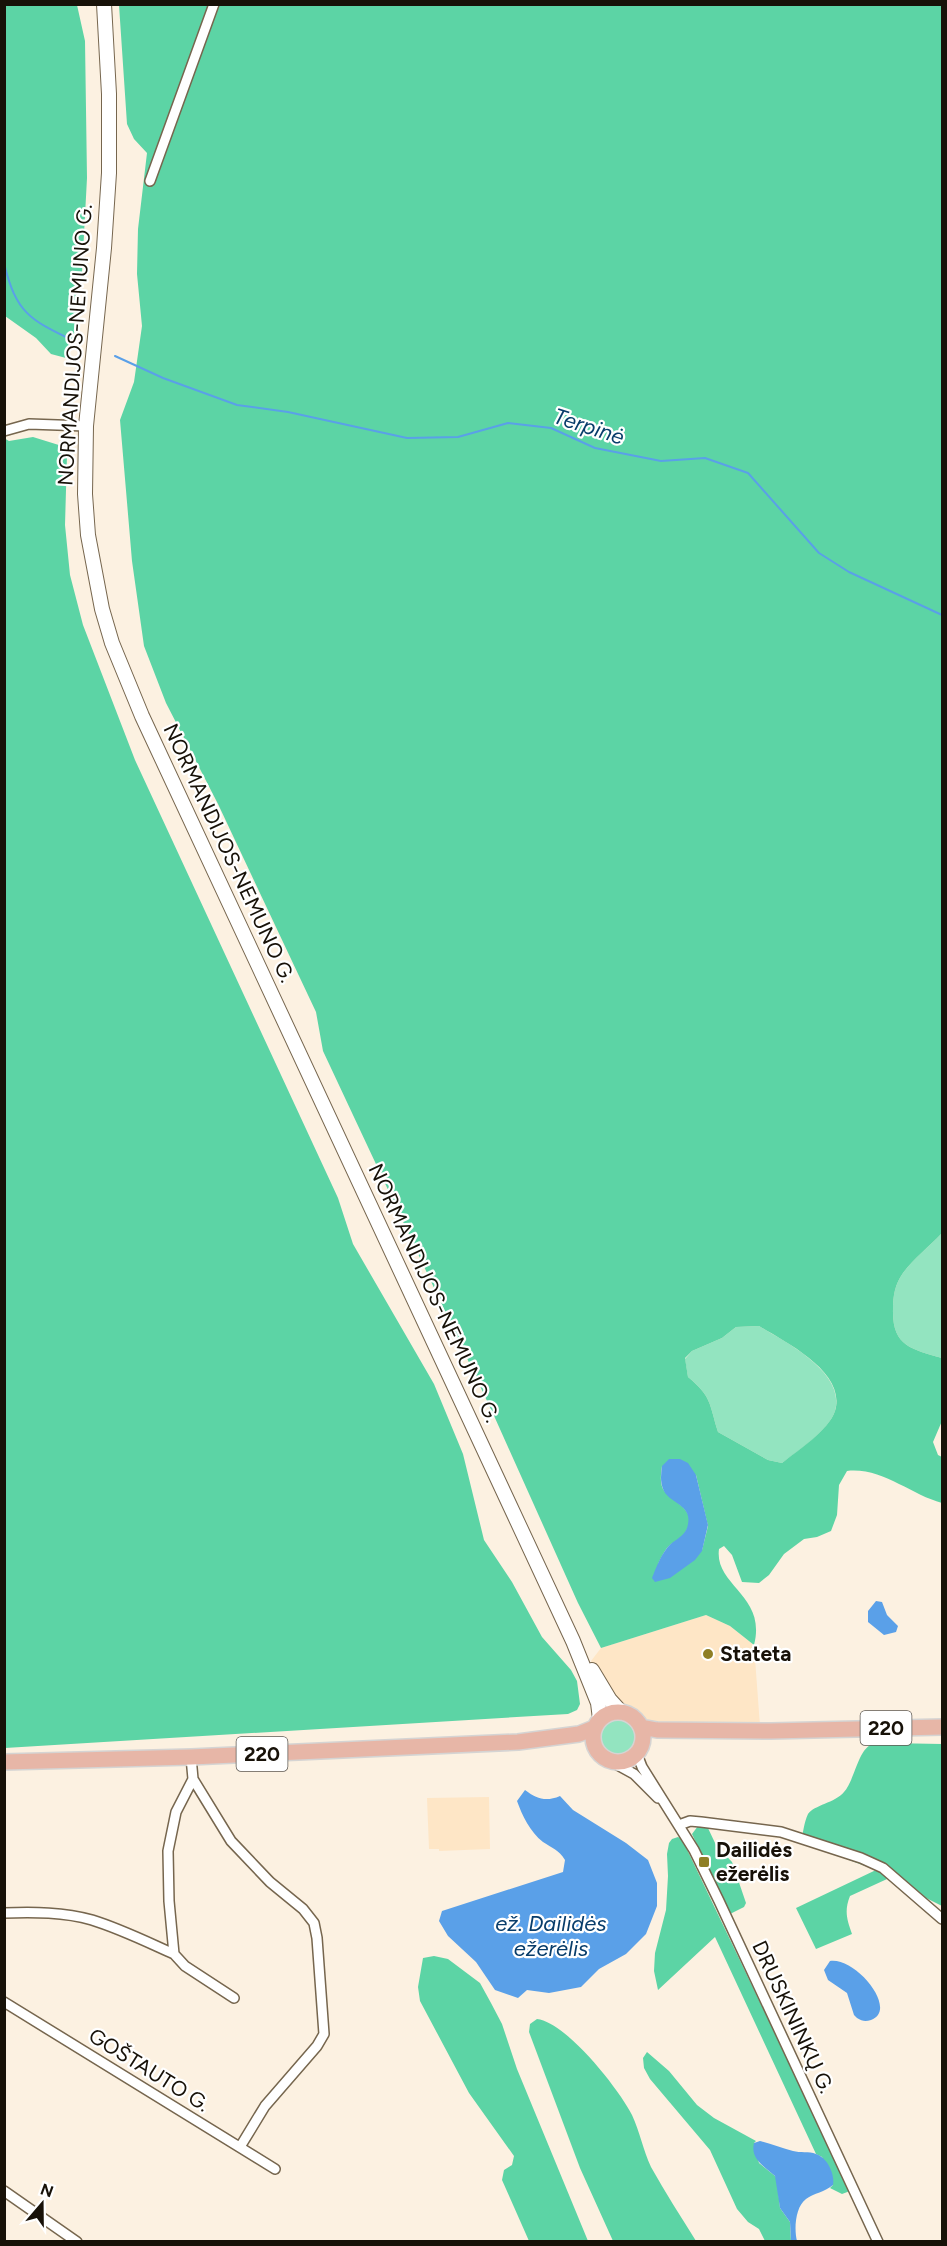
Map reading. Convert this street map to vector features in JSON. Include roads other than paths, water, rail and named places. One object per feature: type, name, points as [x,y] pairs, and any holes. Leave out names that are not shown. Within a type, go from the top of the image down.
[{"type":"main road","name":"NORMANDIJOS-NEMUNO G.","points":[[102,4],[109,94],[109,173],[104,248],[86,426],[85,483],[88,535],[102,609],[126,680],[573,1641],[598,1703],[597,1723]]},
{"type":"main road","name":"NORMANDIJOS-NEMUNO G.","points":[[573,1641],[610,1700],[621,1712]]},
{"type":"main road","name":"220","points":[[518,1742],[579,1734],[610,1713],[621,1712]]},
{"type":"main road","points":[[621,1712],[629,1714],[641,1727],[643,1737],[639,1750]]},
{"type":"main road","points":[[594,1748],[592,1738],[597,1723]]},
{"type":"main road","name":"220","points":[[641,1727],[657,1730],[771,1731],[942,1727]]},
{"type":"main road","name":"220","points":[[4,1762],[191,1757],[518,1742],[579,1744],[594,1748],[605,1760],[622,1763],[649,1741],[657,1738],[716,1737],[771,1731]]},
{"type":"street","points":[[150,181],[214,4]]},
{"type":"street","points":[[4,431],[29,424],[86,426]]},
{"type":"street","points":[[639,1750],[642,1767],[670,1811]]},
{"type":"street","points":[[191,1757],[193,1779],[231,1841],[270,1882],[303,1909],[314,1923],[317,1938],[324,2034],[317,2046],[264,2106],[240,2147]]},
{"type":"street","points":[[614,1763],[634,1774],[670,1811]]},
{"type":"street","points":[[174,1954],[169,1901],[168,1851],[176,1812],[193,1779]]},
{"type":"street","name":"DRUSKININKŲ G.","points":[[670,1811],[719,1901],[878,2241]]},
{"type":"street","points":[[679,1825],[690,1821],[781,1832],[861,1858],[883,1868],[942,1919]]},
{"type":"street","points":[[4,1913],[60,1914],[92,1920],[133,1935],[174,1954],[185,1966],[234,1998]]},
{"type":"street","name":"GOŠTAUTO G.","points":[[4,2002],[275,2169]]},
{"type":"street","points":[[4,2191],[77,2241]]},
{"type":"water","points":[[669,1459],[680,1459],[688,1463],[696,1475],[708,1525],[702,1551],[695,1560],[670,1578],[655,1582],[652,1578],[662,1555],[685,1532],[688,1524],[687,1512],[666,1494],[662,1486],[662,1466]]},
{"type":"water","points":[[876,1601],[882,1602],[887,1615],[898,1626],[896,1632],[884,1635],[868,1622],[868,1611]]},
{"type":"water","name":"ež. Dailidės ežerėlis","points":[[525,1790],[542,1799],[560,1796],[573,1810],[626,1843],[648,1860],[657,1883],[657,1906],[646,1934],[626,1954],[599,1969],[581,1987],[549,1993],[527,1990],[518,1998],[495,1990],[476,1962],[448,1936],[439,1921],[442,1911],[563,1872],[565,1860],[563,1857],[538,1838],[521,1812],[517,1801]]},
{"type":"water","points":[[830,1961],[851,1967],[871,1985],[880,2006],[878,2014],[871,2020],[865,2021],[854,2015],[847,1993],[828,1980],[824,1970]]},
{"type":"water","points":[[760,2141],[793,2151],[816,2154],[824,2159],[832,2172],[833,2185],[812,2195],[802,2203],[796,2225],[797,2241],[791,2241],[790,2222],[780,2208],[775,2176],[759,2162],[754,2154],[754,2143]]},
{"type":"waterway","name":"Terpinė","points":[[4,263],[14,293],[27,313],[46,327],[74,341]]},
{"type":"waterway","name":"Terpinė","points":[[115,356],[163,378],[237,405],[288,412],[407,438],[458,437],[508,423],[551,428],[595,448],[661,461],[705,458],[748,473],[819,553],[849,572],[942,615]]},
{"type":"place","name":"Stateta","points":[[708,1654]]},
{"type":"place","name":"Dailidės ežerėlis","points":[[704,1862]]}]
